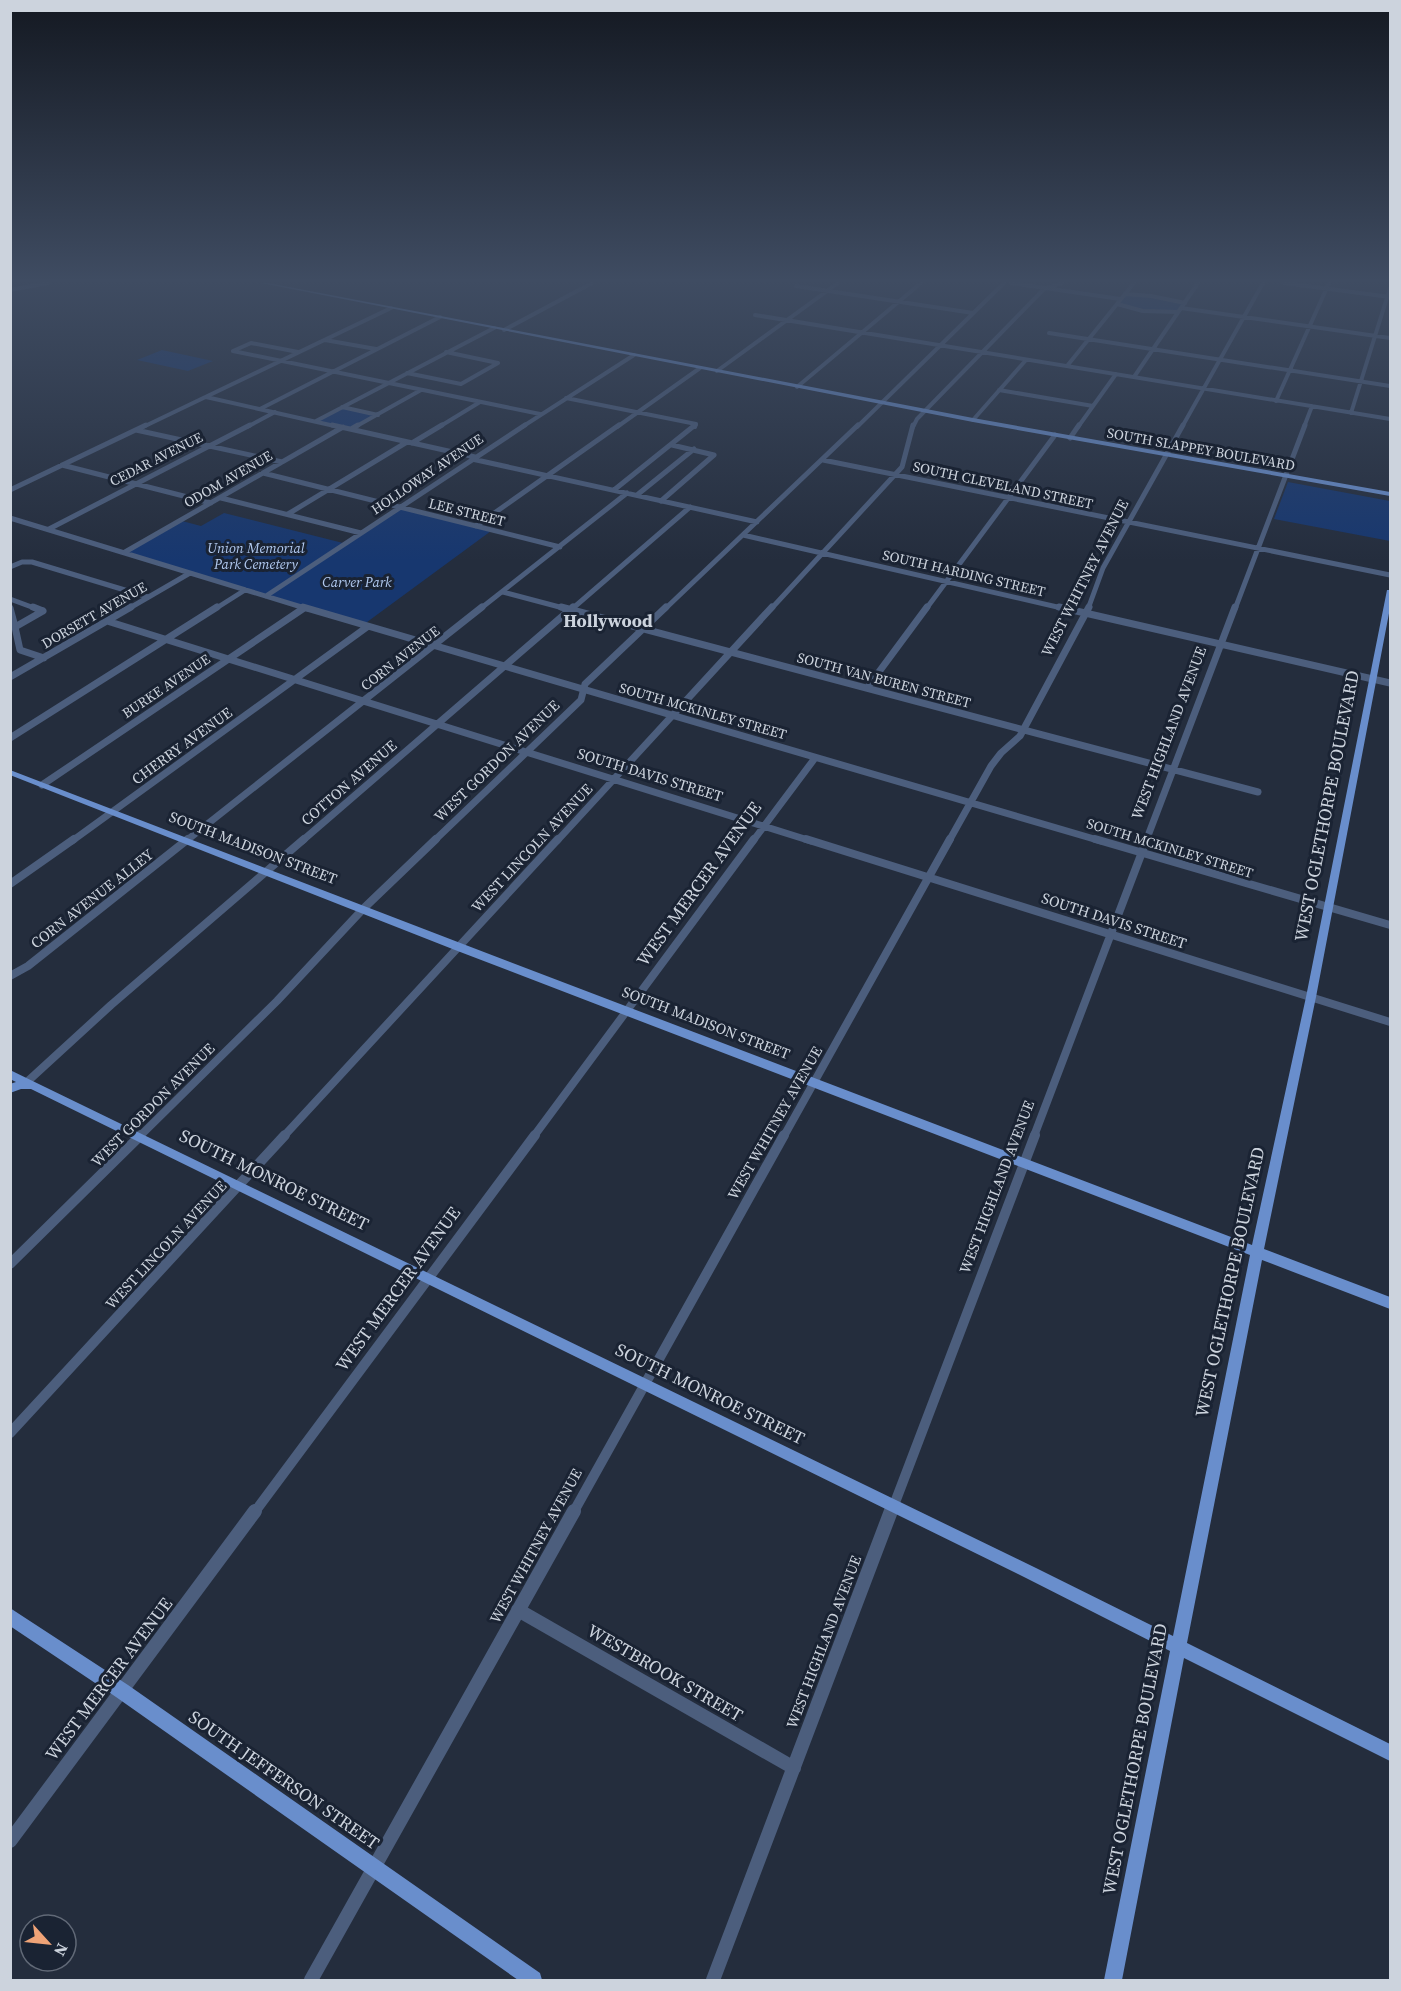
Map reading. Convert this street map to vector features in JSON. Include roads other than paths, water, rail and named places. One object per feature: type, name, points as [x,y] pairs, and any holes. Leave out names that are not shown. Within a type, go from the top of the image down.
[{"type":"main road","name":"SOUTH SLAPPEY BOULEVARD","points":[[742,376],[1390,496]]},
{"type":"main road","name":"WEST OGLETHORPE BOULEVARD","points":[[1113,1980],[1246,1298],[1311,997],[1390,592]]},
{"type":"main road","name":"SOUTH MADISON STREET","points":[[10,772],[459,947],[1390,1303]]},
{"type":"main road","name":"SOUTH MONROE STREET","points":[[10,1074],[893,1506],[1390,1753]]},
{"type":"main road","points":[[10,1089],[33,1084]]},
{"type":"main road","name":"SOUTH JEFFERSON STREET","points":[[10,1616],[122,1691],[533,1980]]},
{"type":"street","points":[[10,490],[249,376]]},
{"type":"street","points":[[260,409],[326,376]]},
{"type":"street","points":[[353,376],[540,414]]},
{"type":"street","points":[[316,422],[400,376]]},
{"type":"street","points":[[424,376],[461,384],[475,376]]},
{"type":"street","name":"HOLLOWAY AVENUE","points":[[266,596],[601,376]]},
{"type":"street","points":[[477,526],[689,376]]},
{"type":"street","points":[[797,387],[810,376]]},
{"type":"street","name":"WEST GORDON AVENUE","points":[[10,1264],[277,1001],[363,909],[580,700],[585,691],[585,684],[823,460],[908,376]]},
{"type":"street","name":"WEST LINCOLN AVENUE","points":[[10,1433],[895,474],[909,454],[910,429],[959,376]]},
{"type":"street","points":[[973,420],[1012,376]]},
{"type":"street","points":[[1070,438],[1115,376]]},
{"type":"street","points":[[1127,376],[1390,419]]},
{"type":"street","name":"WEST WHITNEY AVENUE","points":[[311,1980],[997,757],[1015,742],[1023,730],[1087,614],[1103,568],[1210,376]]},
{"type":"street","points":[[1276,400],[1287,376]]},
{"type":"street","points":[[1328,376],[1390,386]]},
{"type":"street","points":[[1351,413],[1363,376]]},
{"type":"street","points":[[351,429],[421,390]]},
{"type":"street","points":[[999,390],[1093,406]]},
{"type":"street","points":[[205,397],[757,522]]},
{"type":"street","points":[[566,398],[691,423],[696,426],[614,490]]},
{"type":"street","points":[[288,514],[480,402]]},
{"type":"street","name":"WEST HIGHLAND AVENUE","points":[[713,1980],[1312,406]]},
{"type":"street","points":[[342,407],[378,415]]},
{"type":"street","name":"CEDAR AVENUE","points":[[49,529],[275,412]]},
{"type":"street","name":"ODOM AVENUE","points":[[125,552],[343,427]]},
{"type":"street","points":[[136,430],[282,462]]},
{"type":"street","points":[[867,688],[1055,435]]},
{"type":"street","points":[[661,501],[714,457],[694,449],[672,445]]},
{"type":"street","points":[[637,495],[694,449]]},
{"type":"street","name":"SOUTH CLEVELAND STREET","points":[[823,460],[1390,575]]},
{"type":"street","points":[[62,465],[211,503]]},
{"type":"street","name":"LEE STREET","points":[[263,473],[560,547]]},
{"type":"street","name":"CORN AVENUE","points":[[188,840],[627,493]]},
{"type":"street","points":[[221,498],[361,533]]},
{"type":"street","name":"COTTON AVENUE","points":[[33,1084],[111,1005],[690,507]]},
{"type":"street","name":"SOUTH MCKINLEY STREET","points":[[10,518],[433,648],[1390,925]]},
{"type":"street","name":"SOUTH HARDING STREET","points":[[743,535],[1390,683]]},
{"type":"street","points":[[10,567],[22,562],[32,562],[148,597]]},
{"type":"street","name":"DORSETT AVENUE","points":[[10,677],[190,573]]},
{"type":"street","points":[[10,738],[245,590]]},
{"type":"street","name":"SOUTH VAN BUREN STREET","points":[[503,592],[1258,792]]},
{"type":"street","points":[[10,599],[43,611],[15,627]]},
{"type":"street","points":[[10,608],[20,650],[44,658]]},
{"type":"street","name":"BURKE AVENUE","points":[[42,785],[304,608]]},
{"type":"street","name":"SOUTH DAVIS STREET","points":[[107,621],[527,750],[1390,1022]]},
{"type":"street","name":"CHERRY AVENUE","points":[[10,884],[24,877],[367,627]]},
{"type":"street","name":"WEST MERCER AVENUE","points":[[10,1841],[815,758]]},
{"type":"street","name":"CORN AVENUE ALLEY","points":[[10,976],[28,966],[188,840]]},
{"type":"street","name":"WESTBROOK STREET","points":[[518,1610],[794,1768]]},
{"type":"district","name":"Hollywood","points":[[608,621]]},
{"type":"park label","name":"Union Memorial Park Cemetery","points":[[256,556]]},
{"type":"park label","name":"Carver Park","points":[[357,582]]}]
